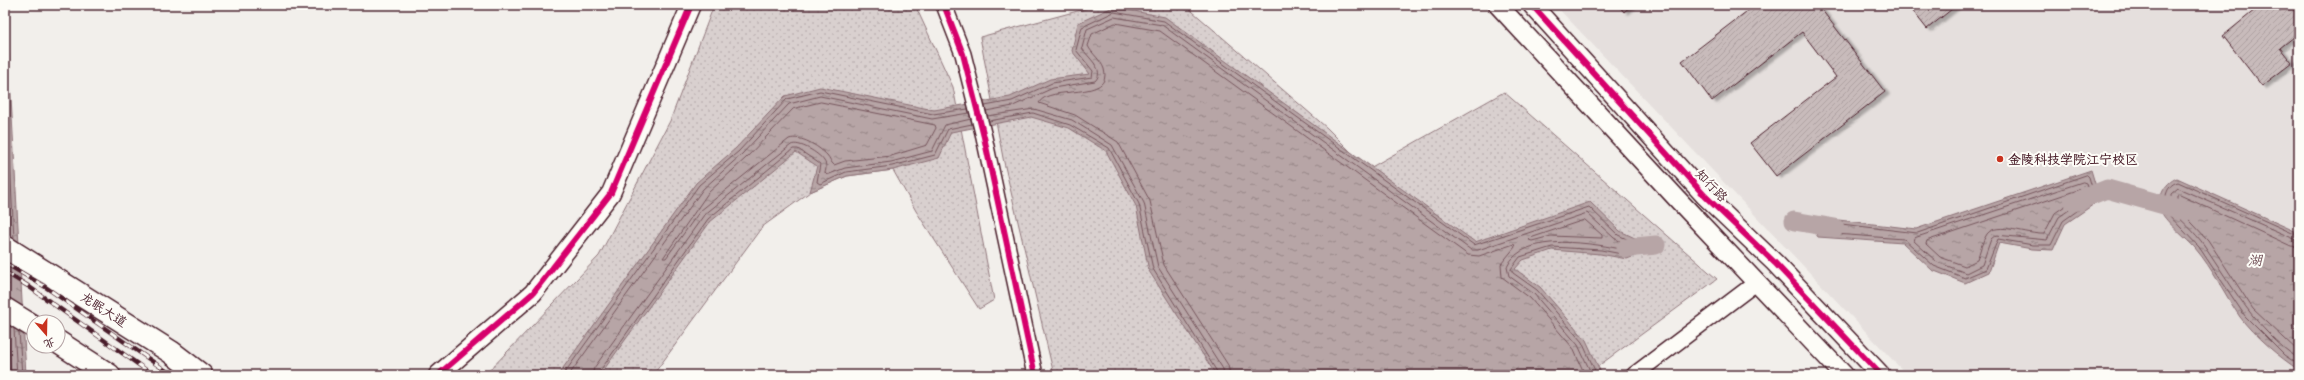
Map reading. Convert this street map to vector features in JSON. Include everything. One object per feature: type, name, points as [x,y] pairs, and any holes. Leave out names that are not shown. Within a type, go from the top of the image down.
[{"type":"main road","name":"龙眠大道","points":[[5,247],[171,352],[201,375]]},
{"type":"main road","points":[[5,309],[26,322]]},
{"type":"main road","points":[[66,347],[109,375]]},
{"type":"street","points":[[438,375],[533,293],[612,193],[691,5]]},
{"type":"street","points":[[944,5],[963,54],[984,138],[1035,375]]},
{"type":"street","points":[[1498,5],[1681,204],[1844,375]]},
{"type":"street","name":"知行路","points":[[1532,5],[1705,196],[1775,263],[1881,375]]},
{"type":"street","points":[[1634,375],[1757,282]]},
{"type":"shaded area","points":[[714,5],[915,5],[953,87],[994,300],[979,309],[916,211],[893,170],[847,176],[810,192],[762,227],[653,375],[485,375],[599,256],[670,121]]},
{"type":"shaded area","points":[[1100,5],[1185,5],[1327,128],[1368,169],[1504,92],[1717,279],[1586,375],[1054,375],[1003,158],[980,37]]},
{"type":"shaded area","name":"金陵科技学院江宁校区","points":[[1555,5],[2299,5],[2299,375],[1907,375]]},
{"type":"water","points":[[6,5],[26,375],[5,375]]},
{"type":"water","points":[[1113,7],[1165,17],[1475,242],[1590,202],[1620,231],[1656,248],[1627,259],[1600,254],[1552,250],[1523,260],[1515,269],[1540,287],[1586,340],[1602,375],[1216,375],[1149,271],[1136,206],[1106,151],[1069,128],[1031,117],[951,132],[939,158],[893,170],[847,176],[810,192],[817,166],[796,152],[710,222],[600,375],[558,375],[696,183],[736,148],[785,96],[820,87],[934,110],[1010,97],[1050,79],[1090,74],[1072,51],[1078,23]]},
{"type":"water","points":[[2091,170],[2100,200],[2065,224],[2053,250],[2032,249],[1999,243],[1989,272],[1965,283],[1932,270],[1903,243],[1818,237],[1804,216],[1916,229]]},
{"type":"water","name":"湖","points":[[2177,178],[2299,233],[2299,370],[2267,346],[2252,331],[2234,309],[2213,273],[2195,248],[2162,213],[2160,202],[2162,192],[2172,180]]},
{"type":"building","points":[[1618,5],[1632,5],[1624,12]]},
{"type":"building","points":[[1755,5],[1818,5],[1885,92],[1776,176],[1750,143],[1836,77],[1802,32],[1712,101],[1682,61]]},
{"type":"building","points":[[1908,5],[1957,5],[1927,29]]},
{"type":"building","points":[[2261,5],[2299,5],[2299,33],[2280,48],[2292,63],[2262,86],[2223,36]]},
{"type":"waterway","points":[[2074,202],[2107,189],[2186,211]]},
{"type":"waterway","points":[[1794,221],[1835,228]]},
{"type":"waterway","points":[[1626,248],[1656,245]]},
{"type":"railway","points":[[5,263],[44,286],[172,375]]},
{"type":"railway","points":[[5,272],[28,286],[153,375]]},
{"type":"cycle path","points":[[438,375],[533,293],[611,193],[691,5]]},
{"type":"cycle path","points":[[944,5],[963,54],[984,137],[1035,375]]},
{"type":"cycle path","points":[[1532,5],[1705,196],[1775,263],[1881,375]]},
{"type":"place","name":"金陵科技学院江宁校区","points":[[2000,159]]}]
